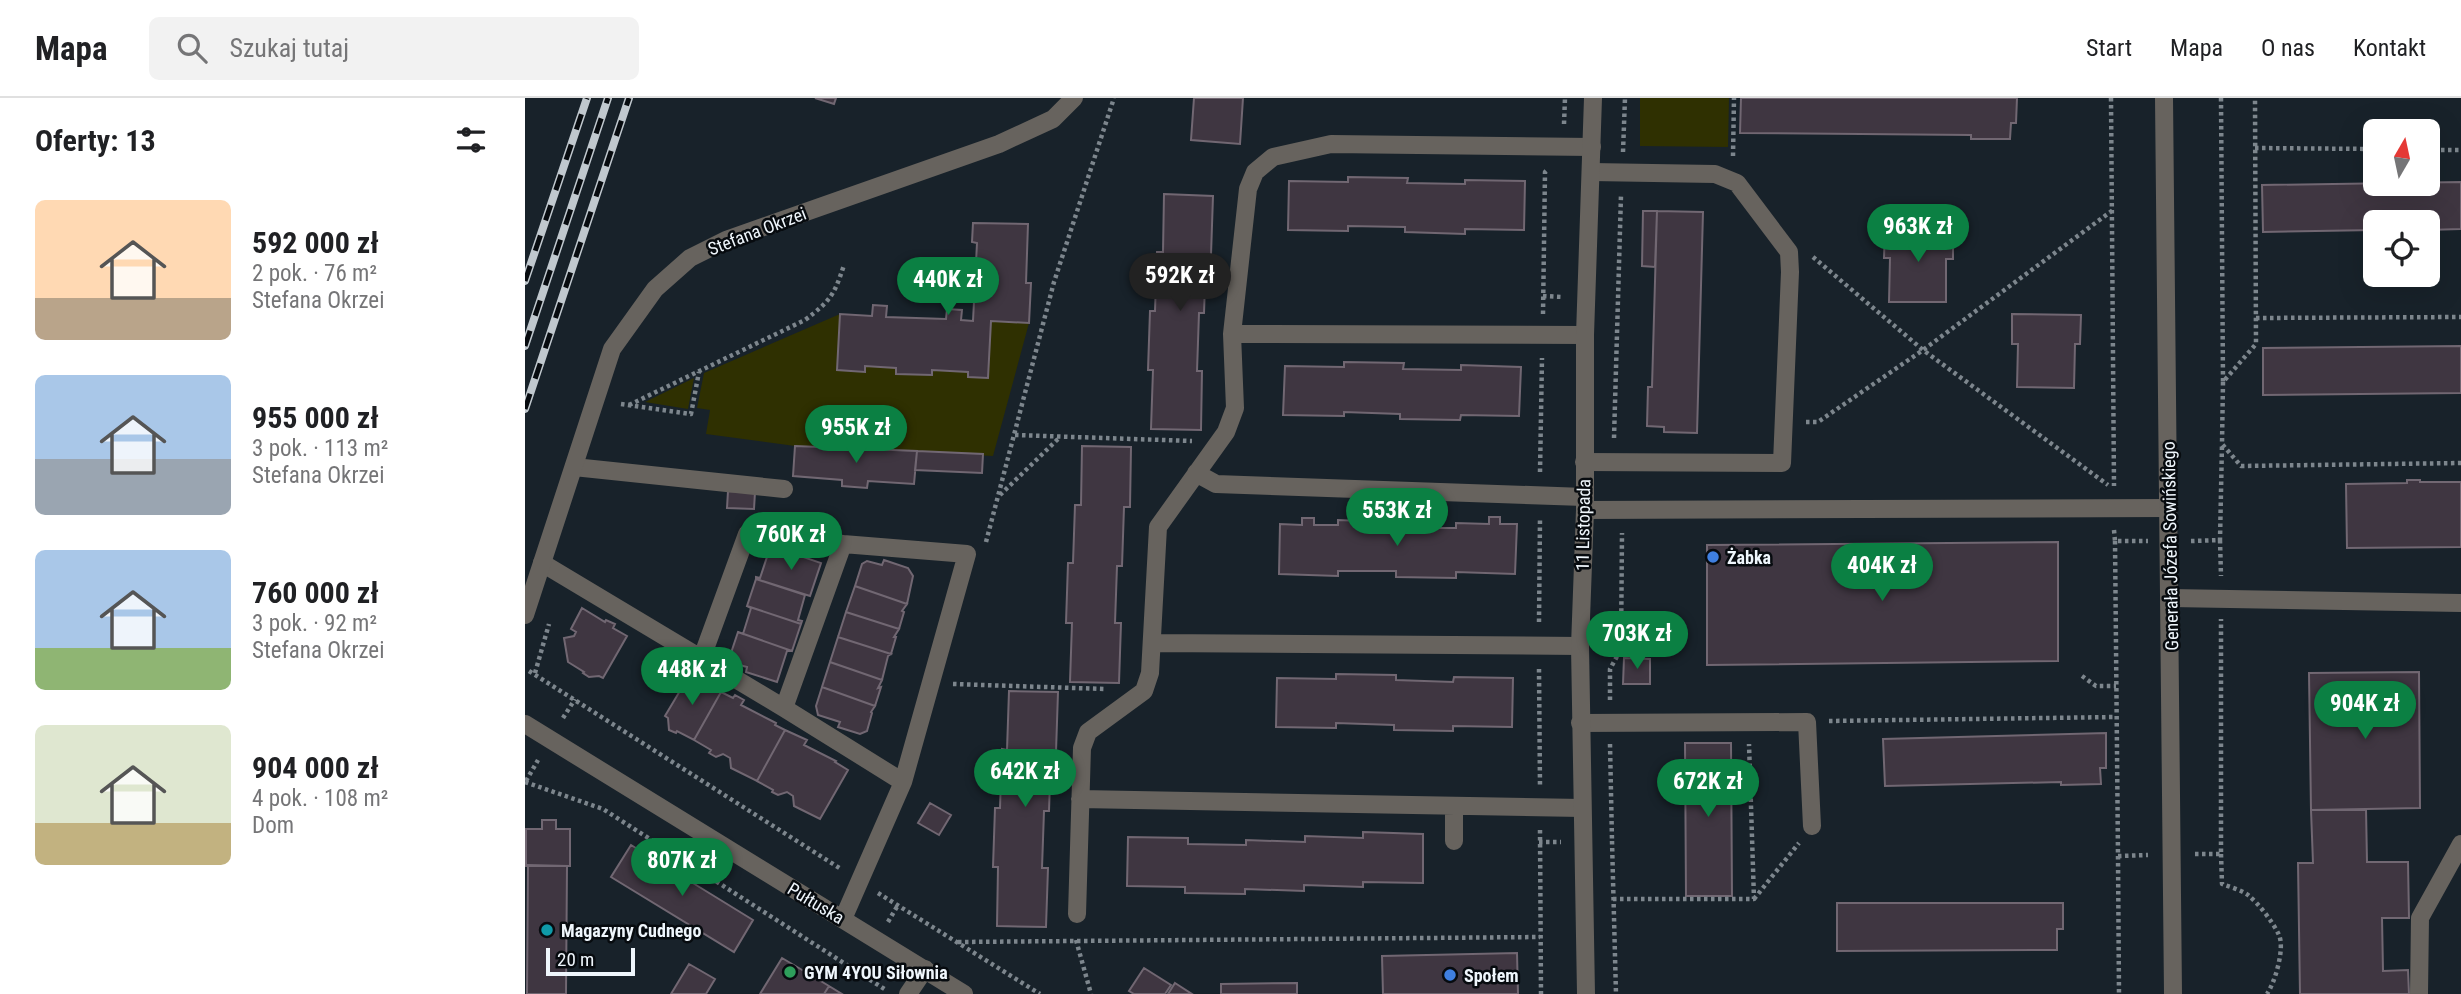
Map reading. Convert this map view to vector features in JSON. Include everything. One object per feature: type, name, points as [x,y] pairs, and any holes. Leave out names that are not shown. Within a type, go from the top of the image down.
[{"type":"street","name":"Stefana Okrzei","points":[[525,615],[612,349],[655,289],[690,258],[726,240],[999,144],[1053,119],[1075,98]]},
{"type":"street","name":"11 Listopada","points":[[1585,994],[1580,646],[1585,335],[1593,98]]},
{"type":"street","name":"Generała Józefa Sowińskiego","points":[[2164,98],[2173,994]]},
{"type":"street","points":[[1077,914],[1082,748],[1088,732],[1144,691],[1150,673],[1157,527],[1226,432],[1235,408],[1232,334],[1248,189],[1255,172],[1273,157],[1331,144],[1592,147]]},
{"type":"street","points":[[1584,462],[1782,463],[1789,252],[1737,183],[1715,174],[1591,172]]},
{"type":"street","points":[[1232,334],[1585,335]]},
{"type":"street","points":[[574,467],[784,489]]},
{"type":"street","points":[[1196,473],[1216,484],[1540,495],[1613,509],[2169,508]]},
{"type":"street","points":[[701,660],[747,534],[967,554],[902,782],[842,919]]},
{"type":"street","points":[[784,708],[843,544]]},
{"type":"street","points":[[542,563],[902,782]]},
{"type":"street","points":[[2171,598],[2461,603]]},
{"type":"street","points":[[1152,643],[1580,646]]},
{"type":"street","points":[[1580,723],[1807,722],[1812,826]]},
{"type":"street","name":"Pułtuska","points":[[525,724],[964,994]]},
{"type":"street","points":[[1080,799],[1582,808]]},
{"type":"street","points":[[1454,806],[1454,841]]},
{"type":"street","points":[[2419,994],[2420,918],[2461,845]]},
{"type":"street","points":[[908,994],[925,969]]},
{"type":"path","points":[[967,554],[988,541],[1054,282],[1114,98]]},
{"type":"path","points":[[1539,645],[1545,172],[1563,147],[1565,98]]},
{"type":"path","points":[[1613,462],[1625,98]]},
{"type":"path","points":[[1719,156],[1733,157],[1734,98]]},
{"type":"path","points":[[1806,249],[1923,350],[2115,489],[2111,98]]},
{"type":"path","points":[[2114,509],[2115,541],[2220,540],[2223,382],[2221,98]]},
{"type":"path","points":[[2223,382],[2256,344],[2255,98]]},
{"type":"path","points":[[2255,148],[2363,149]]},
{"type":"path","points":[[2440,150],[2461,150]]},
{"type":"path","points":[[1623,152],[1637,152]]},
{"type":"path","points":[[1784,422],[1818,422],[1923,350],[2113,210]]},
{"type":"path","points":[[629,405],[805,320],[828,302],[837,289],[844,265]]},
{"type":"path","points":[[2256,318],[2461,317]]},
{"type":"path","points":[[621,404],[691,414],[699,372]]},
{"type":"path","points":[[617,416],[625,391]]},
{"type":"path","points":[[1015,435],[1218,442]]},
{"type":"path","points":[[999,496],[1060,438]]},
{"type":"path","points":[[2222,444],[2241,466],[2461,463]]},
{"type":"path","points":[[1612,841],[1610,669],[1621,649],[1623,536],[1613,509]]},
{"type":"path","points":[[552,615],[532,672],[1040,994]]},
{"type":"path","points":[[2082,676],[2096,686],[2116,686]]},
{"type":"path","points":[[931,683],[1144,691]]},
{"type":"path","points":[[563,718],[575,699]]},
{"type":"path","points":[[1807,722],[2116,717]]},
{"type":"path","points":[[1748,722],[1754,899]]},
{"type":"path","points":[[538,760],[525,781],[603,809],[893,994]]},
{"type":"path","points":[[1754,899],[1812,826]]},
{"type":"path","points":[[2221,854],[2222,884],[2247,895],[2267,916],[2280,937],[2279,959],[2273,985],[2267,994]]},
{"type":"path","points":[[2118,856],[2119,994]]},
{"type":"path","points":[[1613,899],[1754,899]]},
{"type":"path","points":[[1077,914],[1076,942],[1091,994]]},
{"type":"path","points":[[957,942],[1540,937]]},
{"type":"shaded area","points":[[1640,98],[1729,98],[1728,147],[1640,146]]},
{"type":"shaded area","points":[[840,314],[838,370],[865,372],[865,366],[896,368],[896,374],[931,375],[932,370],[968,372],[968,377],[987,378],[991,321],[1029,323],[993,456],[795,446],[706,434],[710,410],[697,408],[704,373]]},
{"type":"shaded area","points":[[694,378],[688,409],[645,402]]},
{"type":"building","points":[[815,98],[836,98],[834,104]]},
{"type":"building","points":[[1194,98],[1243,98],[1240,144],[1191,140]]},
{"type":"building","points":[[1741,98],[2017,98],[2016,123],[2011,123],[2010,139],[1971,139],[1971,135],[1740,133]]},
{"type":"building","points":[[1348,177],[1408,178],[1407,183],[1525,181],[1524,230],[1465,229],[1465,234],[1405,232],[1405,227],[1348,226],[1348,231],[1288,230],[1289,181],[1348,182]]},
{"type":"building","points":[[2440,182],[2461,182],[2461,229],[2440,230],[2440,210],[2363,210],[2363,230],[2263,232],[2262,185],[2363,183],[2363,196],[2440,196]]},
{"type":"building","points":[[1164,194],[1213,196],[1211,255],[1206,255],[1204,313],[1199,313],[1197,371],[1202,371],[1201,430],[1151,429],[1153,370],[1148,370],[1150,311],[1155,311],[1157,252],[1163,252]]},
{"type":"building","points":[[1643,211],[1657,211],[1655,267],[1642,266]]},
{"type":"building","points":[[1657,211],[1703,212],[1697,433],[1664,432],[1664,427],[1647,426],[1648,387],[1652,387]]},
{"type":"building","points":[[973,223],[1028,224],[1026,283],[1031,283],[1029,323],[991,321],[988,378],[968,377],[968,372],[932,370],[932,375],[896,374],[896,368],[865,366],[865,372],[837,370],[840,314],[872,316],[873,305],[887,306],[886,317],[946,319],[947,309],[962,310],[961,320],[973,321],[977,243],[972,242]]},
{"type":"building","points":[[1885,228],[1953,229],[1953,259],[1946,259],[1946,302],[1889,302],[1890,258],[1884,258]]},
{"type":"building","points":[[2012,314],[2081,315],[2080,344],[2075,344],[2074,388],[2017,387],[2018,344],[2012,344]]},
{"type":"building","points":[[2461,346],[2461,393],[2263,395],[2263,348]]},
{"type":"building","points":[[1344,362],[1404,363],[1403,369],[1461,370],[1461,365],[1521,367],[1519,416],[1461,415],[1460,420],[1400,419],[1400,414],[1344,412],[1344,416],[1283,415],[1285,366],[1344,367]]},
{"type":"building","points":[[795,446],[917,451],[914,484],[868,481],[867,488],[842,486],[842,480],[793,476]]},
{"type":"building","points":[[1082,446],[1131,447],[1130,507],[1124,507],[1122,566],[1117,566],[1115,623],[1121,623],[1119,683],[1070,682],[1072,623],[1066,623],[1068,563],[1073,563],[1075,505],[1081,505]]},
{"type":"building","points":[[917,451],[983,454],[982,473],[915,470]]},
{"type":"building","points":[[2407,480],[2461,482],[2461,547],[2347,548],[2346,484],[2407,483]]},
{"type":"building","points":[[728,491],[755,492],[754,509],[727,508]]},
{"type":"building","points":[[1361,514],[1372,514],[1373,521],[1400,521],[1400,527],[1420,528],[1420,521],[1431,521],[1431,528],[1456,528],[1456,523],[1489,524],[1489,517],[1500,517],[1500,524],[1517,524],[1515,574],[1456,572],[1456,578],[1396,577],[1396,571],[1338,571],[1338,576],[1279,574],[1280,524],[1302,525],[1302,518],[1314,518],[1314,525],[1338,525],[1338,520],[1361,521]]},
{"type":"building","points":[[2058,542],[2058,661],[1707,665],[1707,545]]},
{"type":"building","points":[[783,550],[821,563],[810,596],[756,579],[760,578],[769,551],[782,555]]},
{"type":"building","points":[[884,560],[908,568],[913,576],[907,604],[855,586],[862,564],[867,561],[882,565]]},
{"type":"building","points":[[756,579],[805,595],[798,620],[802,621],[801,624],[747,606]]},
{"type":"building","points":[[855,586],[907,604],[902,611],[904,612],[899,629],[846,612]]},
{"type":"building","points":[[747,606],[801,624],[792,651],[743,634],[751,608]]},
{"type":"building","points":[[582,608],[605,622],[606,620],[615,624],[613,628],[627,636],[603,678],[589,677],[568,662],[564,638],[574,636],[576,632],[571,629]]},
{"type":"building","points":[[846,612],[899,629],[894,637],[891,654],[838,637]]},
{"type":"building","points":[[738,632],[792,651],[787,651],[777,682],[746,672],[747,667],[728,662]]},
{"type":"building","points":[[838,637],[891,654],[888,656],[882,680],[830,662]]},
{"type":"building","points":[[1624,658],[1650,659],[1650,684],[1623,684]]},
{"type":"building","points":[[830,662],[882,680],[875,706],[822,687]]},
{"type":"building","points":[[2419,672],[2420,808],[2311,810],[2309,673]]},
{"type":"building","points":[[690,674],[702,681],[704,678],[721,692],[694,740],[669,730],[668,718],[665,716]]},
{"type":"building","points":[[1336,674],[1396,675],[1396,680],[1453,682],[1454,677],[1513,678],[1512,727],[1453,726],[1453,731],[1394,730],[1394,725],[1336,723],[1336,728],[1276,727],[1277,678],[1336,679]]},
{"type":"building","points":[[822,687],[875,706],[867,731],[860,734],[838,727],[840,722],[818,715],[816,706]]},
{"type":"building","points":[[1009,691],[1058,692],[1056,752],[1051,752],[1049,811],[1044,811],[1042,868],[1048,868],[1046,927],[997,926],[998,867],[993,867],[995,808],[1000,808],[1002,749],[1007,750]]},
{"type":"building","points":[[721,692],[744,700],[741,705],[785,730],[757,781],[731,768],[730,758],[723,754],[716,757],[709,753],[711,750],[694,740]]},
{"type":"building","points":[[785,730],[807,740],[804,745],[848,770],[820,819],[794,806],[793,796],[787,792],[778,795],[757,781]]},
{"type":"building","points":[[2106,733],[2106,768],[2100,768],[2101,784],[2061,785],[2061,782],[1885,786],[1883,739]]},
{"type":"building","points":[[1685,743],[1731,743],[1732,896],[1686,896]]},
{"type":"building","points":[[930,803],[951,815],[939,835],[918,823]]},
{"type":"building","points":[[2366,809],[2367,862],[2408,862],[2409,918],[2382,918],[2383,971],[2408,970],[2409,994],[2300,994],[2298,863],[2313,863],[2311,810]]},
{"type":"building","points":[[542,820],[556,820],[556,829],[570,829],[570,866],[526,866],[526,829],[542,829]]},
{"type":"building","points":[[1363,832],[1423,834],[1423,883],[1363,882],[1363,887],[1304,885],[1304,891],[1245,889],[1245,894],[1185,893],[1185,887],[1127,886],[1128,837],[1188,838],[1188,844],[1246,845],[1246,840],[1305,842],[1305,836],[1363,838]]},
{"type":"building","points":[[631,845],[753,920],[734,952],[611,877]]},
{"type":"building","name":"Magazyny Cudnego","points":[[528,865],[567,866],[566,994],[527,994]]},
{"type":"building","points":[[1837,903],[2063,903],[2063,929],[2057,929],[2057,950],[1837,951]]},
{"type":"building","name":"Społem","points":[[1517,953],[1518,994],[1383,994],[1382,956]]},
{"type":"building","name":"GYM 4YOU Siłownia","points":[[782,958],[829,986],[824,994],[760,994]]},
{"type":"building","points":[[689,964],[715,979],[706,994],[671,994]]},
{"type":"building","points":[[1144,968],[1171,985],[1165,994],[1134,994],[1129,991]]},
{"type":"building","points":[[1175,983],[1192,994],[1168,994]]},
{"type":"building","points":[[1297,983],[1297,994],[1221,994],[1221,984]]},
{"type":"building","points":[[829,986],[842,994],[824,994]]},
{"type":"railway","points":[[525,281],[587,98]]},
{"type":"railway","points":[[525,346],[608,98]]},
{"type":"railway","points":[[525,409],[629,98]]},
{"type":"place","name":"Żabka","points":[[1713,557]]},
{"type":"place","name":"Magazyny Cudnego","points":[[547,930]]},
{"type":"place","name":"GYM 4YOU Siłownia","points":[[790,972]]},
{"type":"place","name":"Społem","points":[[1450,975]]}]
